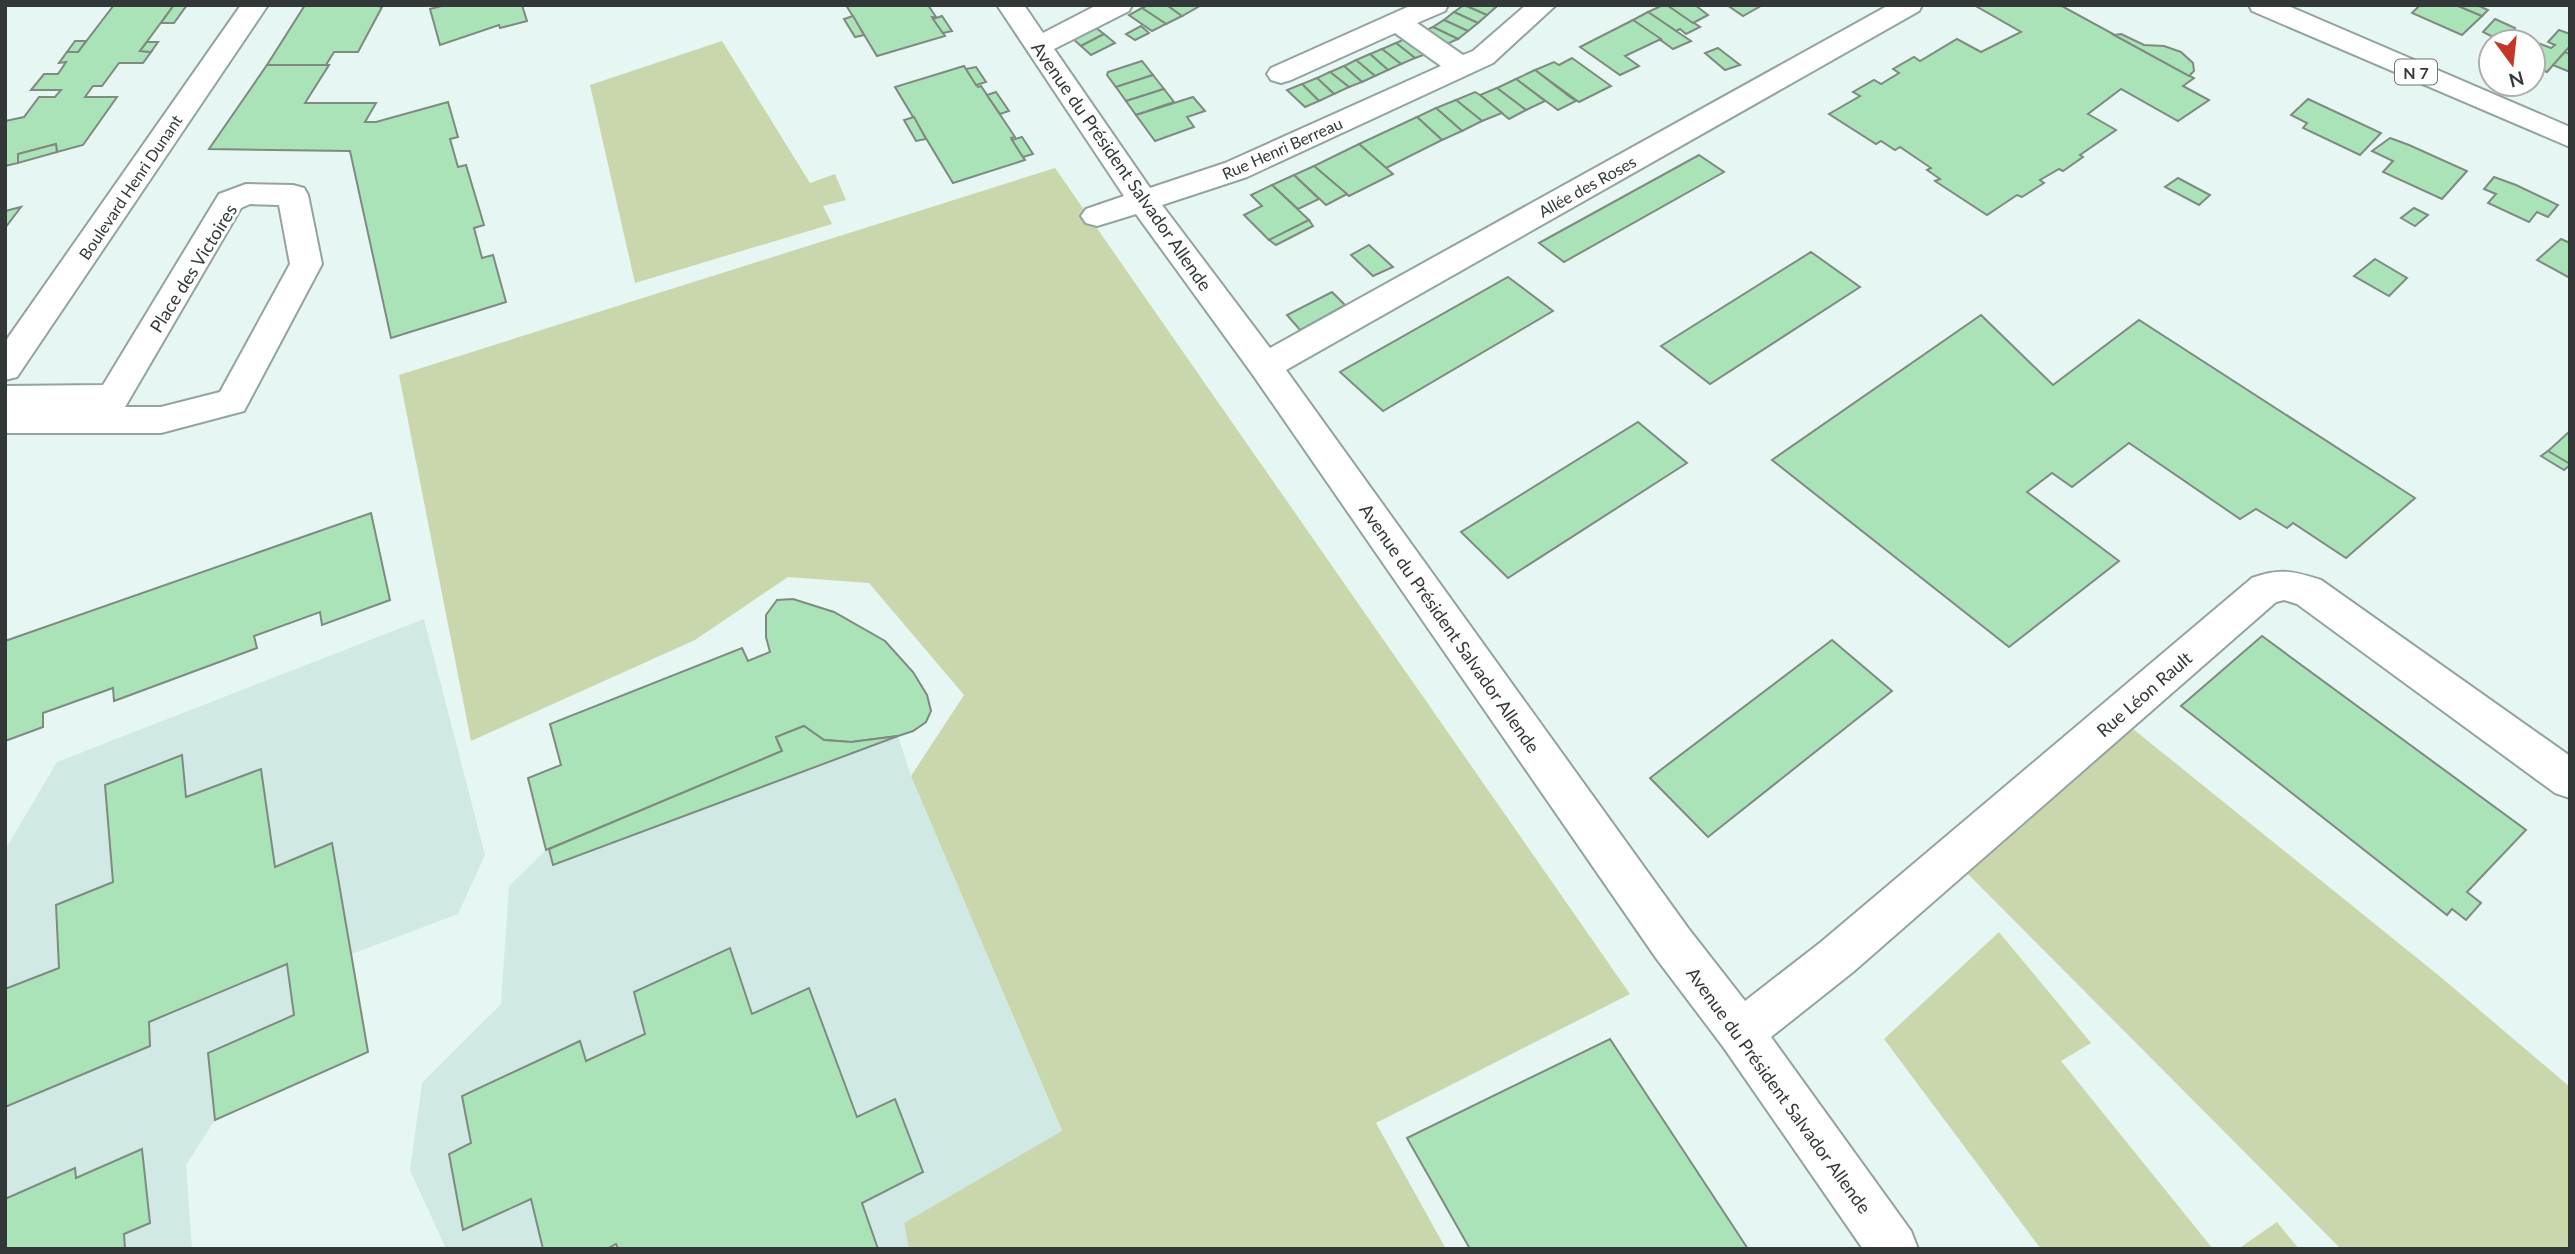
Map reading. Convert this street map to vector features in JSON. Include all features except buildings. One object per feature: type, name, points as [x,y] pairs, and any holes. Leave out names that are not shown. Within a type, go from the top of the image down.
[{"type":"street","name":"Boulevard Henri Dunant","points":[[5,368],[255,5]]},
{"type":"street","name":"Avenue du Président Salvador Allende","points":[[1010,5],[1143,201],[1265,366],[1656,921],[1740,1032],[1893,1249]]},
{"type":"street","points":[[1038,46],[1119,5]]},
{"type":"street","points":[[1280,74],[1435,5]]},
{"type":"street","name":"Rue Henri Berreau","points":[[1097,216],[1236,170],[1483,57],[1543,5]]},
{"type":"street","name":"Allée des Roses","points":[[1265,366],[1909,5]]},
{"type":"street","name":"N 7","points":[[2262,5],[2570,138]]},
{"type":"street","points":[[1396,21],[1461,66]]},
{"type":"street","name":"Place des Victoires","points":[[5,399],[113,398],[230,201],[246,194],[293,195],[306,264],[232,402],[161,420],[5,420]]},
{"type":"street","name":"Rue Léon Rault","points":[[1740,1032],[1780,1004],[1837,957],[2265,589],[2284,585],[2308,591],[2570,780]]},
{"type":"shaded area","points":[[424,619],[485,855],[458,914],[352,954],[368,1052],[215,1120],[186,1165],[192,1249],[5,1249],[5,850],[57,762]]},
{"type":"shaded area","points":[[898,736],[911,776],[1062,1132],[904,1223],[909,1249],[446,1249],[410,1170],[422,1083],[501,1004],[509,886],[546,850],[549,849],[554,865]]},
{"type":"green space","points":[[722,41],[810,183],[835,174],[846,200],[823,206],[832,224],[635,283],[590,85]]},
{"type":"green space","points":[[1055,168],[1630,994],[1376,1123],[1446,1249],[909,1249],[904,1223],[1062,1131],[911,776],[964,695],[869,583],[788,577],[695,640],[471,741],[399,375]]},
{"type":"green space","points":[[2117,716],[2443,979],[2570,1087],[2570,1249],[2341,1249],[1953,859]]},
{"type":"green space","points":[[1999,932],[2091,1043],[2061,1061],[2213,1249],[2041,1249],[1884,1039]]},
{"type":"green space","points":[[2277,1222],[2299,1249],[2238,1249]]}]
